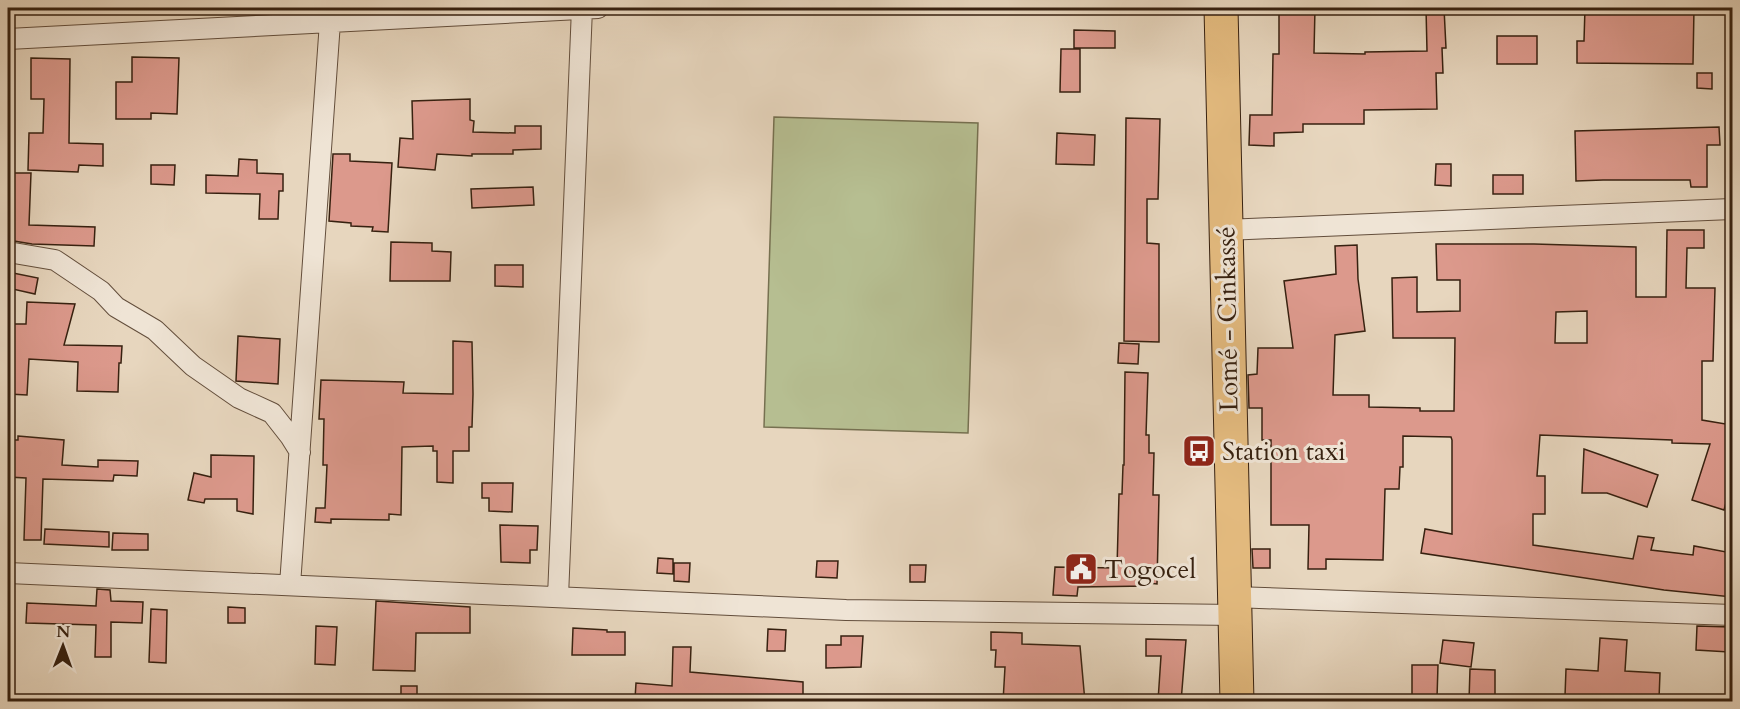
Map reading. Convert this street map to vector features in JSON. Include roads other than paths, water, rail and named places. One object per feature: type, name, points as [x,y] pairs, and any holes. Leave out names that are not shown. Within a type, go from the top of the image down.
[{"type":"highway","name":"Lomé - Cinkassé","points":[[1221,8],[1237,702]]},
{"type":"street","points":[[8,39],[590,8],[558,597]]},
{"type":"street","points":[[290,585],[330,22]]},
{"type":"street","points":[[1225,230],[1732,209]]},
{"type":"street","points":[[8,252],[55,260],[100,291],[116,308],[155,330],[193,366],[239,398],[272,413],[300,452]]},
{"type":"street","points":[[8,573],[846,610],[1235,606],[1732,615]]},
{"type":"place","name":"Station taxi","points":[[1199,451]]},
{"type":"place","name":"Togocel","points":[[1081,569]]}]
